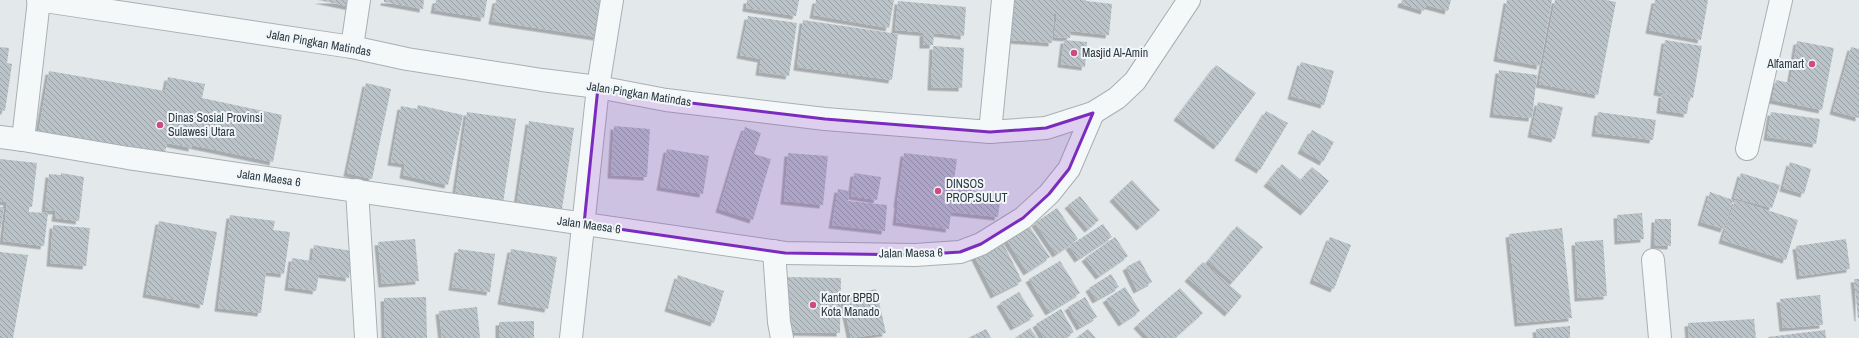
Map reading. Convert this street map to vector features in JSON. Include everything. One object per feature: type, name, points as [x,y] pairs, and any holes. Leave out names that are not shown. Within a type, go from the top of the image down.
[{"type":"street","points":[[23,140],[38,0]]},
{"type":"street","name":"Jalan Pingkan Matindas","points":[[38,0],[352,47],[407,59],[598,87],[666,100],[825,119],[990,132],[1046,128],[1093,113],[1117,98],[1135,81],[1189,0]]},
{"type":"street","points":[[352,47],[359,0]]},
{"type":"street","points":[[571,338],[598,87],[612,0]]},
{"type":"street","points":[[990,132],[1003,0]]},
{"type":"street","points":[[1747,149],[1781,0]]},
{"type":"street","name":"Jalan Maesa 6","points":[[0,137],[128,158],[774,251],[915,255],[960,252],[981,244],[1023,218],[1049,194],[1069,169],[1093,113]]},
{"type":"street","points":[[357,190],[366,338]]},
{"type":"street","points":[[774,251],[779,322],[782,338]]},
{"type":"street","points":[[1653,260],[1660,338]]},
{"type":"highlighted area","points":[[598,87],[666,100],[825,119],[990,132],[1046,128],[1093,113],[1069,169],[1049,194],[1023,218],[981,244],[960,252],[915,255],[785,253],[584,224]]},
{"type":"building","points":[[318,0],[354,0],[352,7]]},
{"type":"building","points":[[384,0],[424,0],[423,9],[384,2]]},
{"type":"building","points":[[436,0],[487,0],[484,18],[434,10]]},
{"type":"building","points":[[496,0],[602,0],[597,37],[492,21]]},
{"type":"building","points":[[747,0],[799,0],[796,16],[746,8]]},
{"type":"building","points":[[816,0],[894,0],[889,28],[813,15]]},
{"type":"building","points":[[1014,0],[1086,0],[1112,4],[1109,35],[1071,31],[1070,38],[1054,37],[1057,14],[1054,13],[1052,43],[1011,40]]},
{"type":"building","points":[[1402,0],[1451,0],[1448,11],[1426,5],[1424,11],[1401,4]]},
{"type":"building","points":[[1507,0],[1552,0],[1540,66],[1497,58]]},
{"type":"building","points":[[1555,0],[1606,0],[1616,2],[1598,95],[1539,84]]},
{"type":"building","points":[[1655,0],[1708,0],[1701,40],[1649,30]]},
{"type":"building","points":[[898,1],[966,7],[964,36],[934,33],[933,45],[923,45],[923,33],[930,33],[895,30]]},
{"type":"building","points":[[748,16],[797,23],[789,76],[759,72],[761,59],[740,55]]},
{"type":"building","points":[[803,20],[898,34],[892,80],[797,67]]},
{"type":"building","name":"Masjid Al-Amin","points":[[1064,40],[1087,42],[1085,67],[1061,64]]},
{"type":"building","points":[[1665,40],[1702,46],[1693,98],[1657,92]]},
{"type":"building","name":"Alfamart","points":[[1797,41],[1834,48],[1822,110],[1772,100],[1776,80],[1790,83]]},
{"type":"building","points":[[933,46],[964,48],[962,88],[931,87]]},
{"type":"building","points":[[0,47],[9,48],[7,63],[12,64],[5,111],[0,110]]},
{"type":"building","points":[[1851,47],[1859,49],[1859,118],[1833,111]]},
{"type":"building","points":[[1301,62],[1334,71],[1324,105],[1291,96]]},
{"type":"building","points":[[1216,65],[1256,93],[1217,146],[1177,117]]},
{"type":"building","points":[[1499,70],[1537,75],[1532,118],[1493,114]]},
{"type":"building","name":"Dinas Sosial Provinsi Sulawesi Utara","points":[[49,71],[165,91],[168,77],[205,84],[202,98],[282,115],[273,162],[192,145],[192,148],[167,143],[164,156],[38,135]]},
{"type":"building","points":[[366,83],[391,89],[372,179],[347,173]]},
{"type":"building","points":[[1662,94],[1689,98],[1687,114],[1660,110]]},
{"type":"building","points":[[1538,102],[1563,107],[1555,139],[1531,134]]},
{"type":"building","points":[[418,105],[463,115],[448,185],[403,175],[405,164],[391,162],[401,106],[417,109]]},
{"type":"building","points":[[1266,111],[1288,123],[1260,170],[1238,157]]},
{"type":"building","points":[[467,112],[516,119],[503,203],[455,196]]},
{"type":"building","points":[[1598,112],[1656,120],[1653,140],[1595,133]]},
{"type":"building","points":[[1771,112],[1820,119],[1816,144],[1767,137]]},
{"type":"building","points":[[529,121],[574,128],[561,216],[516,209]]},
{"type":"building","points":[[614,126],[650,129],[647,177],[611,175]]},
{"type":"building","points":[[745,127],[761,133],[754,154],[771,159],[753,220],[719,209]]},
{"type":"building","points":[[1312,130],[1334,142],[1323,162],[1301,150]]},
{"type":"building","points":[[667,149],[709,156],[703,194],[660,187]]},
{"type":"building","points":[[788,153],[828,156],[823,205],[784,201]]},
{"type":"building","name":"DINSOS PROP.SULUT","points":[[904,153],[957,159],[953,188],[1001,194],[998,217],[951,212],[949,229],[896,222]]},
{"type":"building","points":[[0,159],[37,163],[32,207],[29,207],[29,212],[48,213],[44,246],[3,241],[7,202],[0,201]]},
{"type":"building","points":[[1790,162],[1811,169],[1804,194],[1783,188]]},
{"type":"building","points":[[1282,164],[1301,180],[1312,167],[1329,181],[1304,212],[1267,183]]},
{"type":"building","points":[[61,173],[84,177],[79,221],[55,218],[56,211],[45,210],[49,174],[61,175]]},
{"type":"building","points":[[854,173],[881,177],[877,200],[851,196]]},
{"type":"building","points":[[1741,173],[1780,185],[1772,208],[1734,198]]},
{"type":"building","points":[[1132,180],[1160,210],[1140,227],[1113,198]]},
{"type":"building","points":[[838,189],[849,191],[848,201],[887,205],[885,231],[832,225]]},
{"type":"building","points":[[1710,192],[1733,200],[1724,229],[1701,222]]},
{"type":"building","points":[[1080,196],[1099,220],[1088,229],[1068,205]]},
{"type":"building","points":[[1735,200],[1798,220],[1786,260],[1722,240]]},
{"type":"building","points":[[0,207],[4,207],[1,228],[0,228]]},
{"type":"building","points":[[1057,208],[1078,239],[1056,254],[1035,223]]},
{"type":"building","points":[[1642,213],[1644,239],[1618,241],[1617,215]]},
{"type":"building","points":[[230,215],[275,221],[273,230],[290,232],[284,274],[266,272],[261,313],[218,308]]},
{"type":"building","points":[[1655,219],[1671,219],[1671,246],[1654,245]]},
{"type":"building","points":[[159,221],[217,232],[203,305],[146,294]]},
{"type":"building","points":[[1027,223],[1050,257],[1027,272],[1005,237]]},
{"type":"building","points":[[1103,224],[1112,237],[1078,259],[1069,246]]},
{"type":"building","points":[[53,225],[90,228],[86,266],[50,263]]},
{"type":"building","points":[[1237,226],[1263,247],[1233,282],[1208,261]]},
{"type":"building","points":[[1562,228],[1572,318],[1518,323],[1509,234]]},
{"type":"building","points":[[1115,237],[1128,256],[1099,276],[1085,258]]},
{"type":"building","points":[[1330,237],[1351,245],[1334,289],[1313,280]]},
{"type":"building","points":[[415,239],[419,281],[382,284],[378,242]]},
{"type":"building","points":[[1001,239],[1022,281],[994,295],[973,253]]},
{"type":"building","points":[[1846,239],[1850,269],[1800,276],[1796,246]]},
{"type":"building","points":[[1603,240],[1607,296],[1578,298],[1575,242]]},
{"type":"building","points":[[314,245],[352,251],[349,278],[319,274],[316,291],[288,287],[292,258],[312,261]]},
{"type":"building","points":[[458,249],[495,254],[490,292],[452,287]]},
{"type":"building","points":[[511,249],[557,257],[548,309],[501,301]]},
{"type":"building","points":[[0,252],[28,255],[13,338],[0,338]]},
{"type":"building","points":[[1140,260],[1152,282],[1137,290],[1126,267]]},
{"type":"building","points":[[1060,261],[1080,293],[1049,312],[1029,279]]},
{"type":"building","points":[[1203,262],[1242,296],[1228,313],[1188,278]]},
{"type":"building","points":[[1111,274],[1119,287],[1096,300],[1089,288]]},
{"type":"building","points":[[678,275],[724,291],[714,323],[668,308]]},
{"type":"building","name":"Kantor BPBD Kota Manado","points":[[786,277],[841,278],[840,333],[784,332]]},
{"type":"building","points":[[1854,279],[1859,279],[1859,318],[1858,318]]},
{"type":"building","points":[[1125,287],[1140,311],[1122,323],[1106,299]]},
{"type":"building","points":[[1180,288],[1203,313],[1175,338],[1149,338],[1137,325]]},
{"type":"building","points":[[876,289],[886,333],[851,338],[842,296]]},
{"type":"building","points":[[1019,292],[1034,316],[1014,327],[1000,303]]},
{"type":"building","points":[[1820,295],[1823,325],[1783,328],[1780,299]]},
{"type":"building","points":[[426,297],[427,338],[385,338],[384,298]]},
{"type":"building","points":[[1085,297],[1097,317],[1080,327],[1068,307]]},
{"type":"building","points":[[477,307],[480,338],[442,338],[439,311]]},
{"type":"building","points":[[1061,309],[1074,332],[1063,338],[1044,338],[1036,324]]},
{"type":"building","points":[[1754,319],[1756,338],[1689,338],[1688,323]]},
{"type":"building","points":[[534,321],[534,338],[499,338],[499,322]]},
{"type":"building","points":[[1570,326],[1570,338],[1537,338],[1536,329]]},
{"type":"building","points":[[1030,328],[1037,338],[1015,338]]},
{"type":"building","points":[[986,329],[991,338],[968,338]]},
{"type":"building","points":[[1088,329],[1096,338],[1076,338]]},
{"type":"building","points":[[1825,330],[1826,338],[1768,338],[1768,337]]},
{"type":"place","name":"Masjid Al-Amin","points":[[1074,53]]},
{"type":"place","name":"Alfamart","points":[[1812,64]]},
{"type":"place","name":"Dinas Sosial Provinsi Sulawesi Utara","points":[[160,125]]},
{"type":"place","name":"DINSOS PROP.SULUT","points":[[938,191]]},
{"type":"place","name":"Kantor BPBD Kota Manado","points":[[813,305]]}]
